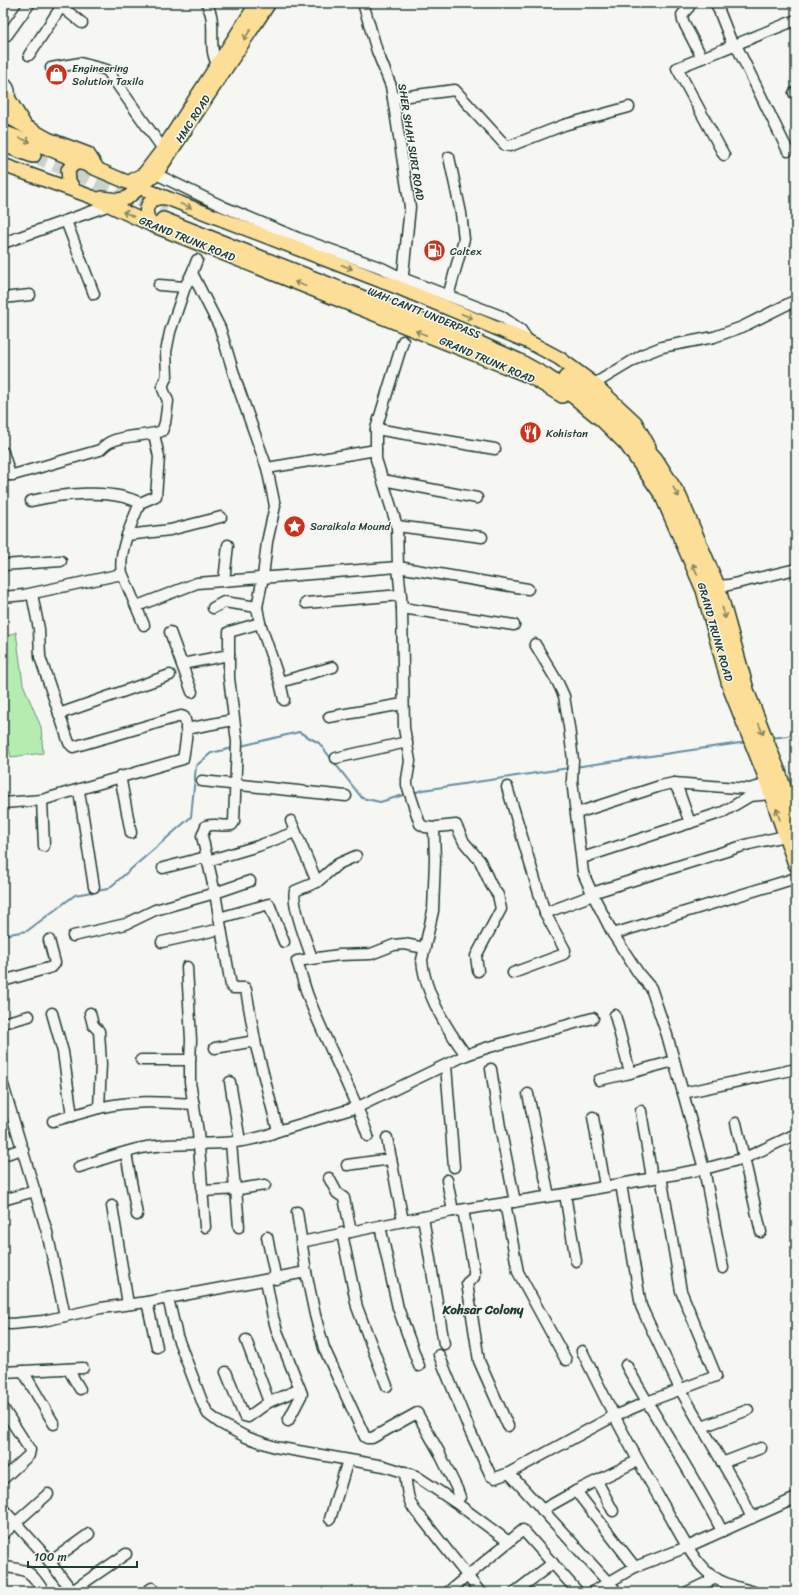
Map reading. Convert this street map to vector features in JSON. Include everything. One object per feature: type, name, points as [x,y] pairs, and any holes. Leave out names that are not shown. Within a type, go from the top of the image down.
[{"type":"highway","points":[[3,144],[32,159],[3,154]]},
{"type":"highway","name":"WAH CANTT UNDERPASS","points":[[162,214],[518,361],[545,376],[574,396],[603,420],[649,463]]},
{"type":"highway","name":"GRAND TRUNK ROAD","points":[[649,463],[662,494],[711,588],[741,696],[770,780],[791,831],[796,864]]},
{"type":"highway","name":"GRAND TRUNK ROAD","points":[[770,780],[794,813],[791,831]]},
{"type":"main road","name":"HMC ROAD","points":[[114,203],[127,198],[141,188],[156,174],[257,3]]},
{"type":"main road","name":"HMC ROAD","points":[[124,181],[136,179],[144,174],[269,3]]},
{"type":"main road","points":[[5,108],[24,124],[48,138],[88,154],[97,168]]},
{"type":"main road","name":"GRAND TRUNK ROAD","points":[[3,132],[85,163],[141,188],[162,214]]},
{"type":"main road","points":[[74,190],[68,181],[68,170],[75,163],[85,163]]},
{"type":"main road","points":[[3,165],[92,197],[114,203],[122,196],[124,181]]},
{"type":"main road","name":"GRAND TRUNK ROAD","points":[[114,203],[162,214],[221,212],[402,284],[529,342],[559,358],[594,384],[635,422],[649,463]]},
{"type":"street","points":[[3,33],[6,35],[30,3]]},
{"type":"street","points":[[207,3],[211,16],[212,48],[220,68]]},
{"type":"street","name":"SHER SHAH SURI ROAD","points":[[363,3],[377,51],[391,86],[410,207],[402,284]]},
{"type":"street","points":[[716,3],[734,45],[788,151]]},
{"type":"street","points":[[29,55],[59,5],[82,23]]},
{"type":"street","points":[[689,7],[682,16],[683,21],[702,58]]},
{"type":"street","points":[[724,155],[677,68],[796,20]]},
{"type":"street","points":[[52,68],[80,63],[107,70],[163,149]]},
{"type":"street","points":[[3,82],[9,90],[5,108]]},
{"type":"street","points":[[393,98],[455,90],[505,145],[510,146],[564,125],[629,106]]},
{"type":"street","points":[[448,296],[464,239],[461,213],[449,157]]},
{"type":"street","points":[[156,174],[221,212]]},
{"type":"street","points":[[3,243],[114,203]]},
{"type":"street","points":[[66,221],[94,294]]},
{"type":"street","points":[[3,452],[7,475],[100,450],[109,442],[119,438],[154,434],[162,431],[165,423],[168,401],[163,389],[163,384],[167,376],[166,352],[170,332],[185,287],[197,260]]},
{"type":"street","points":[[192,273],[220,328],[237,384],[267,468],[275,506],[267,542],[263,577],[257,607],[260,623],[280,682],[284,700]]},
{"type":"street","points":[[402,284],[448,296],[501,316],[521,330],[529,342]]},
{"type":"street","points":[[158,285],[185,287]]},
{"type":"street","points":[[3,298],[30,296]]},
{"type":"street","points":[[594,384],[644,354],[662,347],[714,337],[742,327],[796,300]]},
{"type":"street","points":[[403,341],[376,429],[376,459],[397,526],[398,567],[402,608],[404,728],[410,761],[407,785],[420,824],[425,828],[456,825],[464,842],[480,861],[498,895],[501,909],[476,956],[478,972]]},
{"type":"street","points":[[376,429],[495,449]]},
{"type":"street","points":[[144,624],[122,574],[120,566],[128,535],[140,503],[156,496],[159,457],[154,434]]},
{"type":"street","points":[[267,468],[376,450]]},
{"type":"street","points":[[383,480],[478,498]]},
{"type":"street","points":[[31,501],[54,496],[92,494],[131,498],[140,503]]},
{"type":"street","points":[[128,535],[170,530],[221,517]]},
{"type":"street","points":[[397,526],[482,537]]},
{"type":"street","points":[[224,581],[228,545]]},
{"type":"street","points":[[3,565],[61,561]]},
{"type":"street","points":[[137,606],[197,583],[398,567],[528,589]]},
{"type":"street","points":[[711,588],[729,585],[796,568]]},
{"type":"street","points":[[3,597],[32,594],[122,574]]},
{"type":"street","points":[[3,803],[42,800],[79,791],[120,776],[183,759],[186,738],[185,720],[184,717],[181,716],[73,747],[69,743],[40,656],[39,629],[32,594]]},
{"type":"street","points":[[306,603],[401,595]]},
{"type":"street","points":[[213,608],[224,602],[257,607]]},
{"type":"street","points":[[402,608],[514,625]]},
{"type":"street","points":[[260,623],[229,632],[229,678],[237,747],[236,783],[232,825],[206,826],[203,830],[202,836],[215,893],[231,986],[233,988],[245,988],[246,990],[255,1041],[278,1131]]},
{"type":"street","points":[[170,632],[192,692]]},
{"type":"street","points":[[535,644],[564,696],[573,760],[572,780],[583,873],[613,934],[639,974],[651,988],[674,1061],[704,1169],[723,1268]]},
{"type":"street","points":[[182,664],[229,655]]},
{"type":"street","points":[[280,682],[333,668]]},
{"type":"street","points":[[59,714],[170,675]]},
{"type":"street","points":[[329,717],[404,704]]},
{"type":"street","points":[[186,729],[233,720]]},
{"type":"street","points":[[336,758],[407,742]]},
{"type":"street","points":[[120,776],[131,833]]},
{"type":"street","points":[[577,813],[660,786],[674,784],[749,789],[770,780]]},
{"type":"street","points":[[582,858],[724,812],[750,796],[770,780]]},
{"type":"street","points":[[202,781],[236,783],[346,796]]},
{"type":"street","points":[[674,784],[679,792],[690,823]]},
{"type":"street","points":[[507,787],[545,913],[565,950],[564,954],[513,973]]},
{"type":"street","points":[[79,791],[94,887]]},
{"type":"street","points":[[42,800],[44,846]]},
{"type":"street","points":[[291,821],[317,882]]},
{"type":"street","points":[[435,828],[433,911],[422,965],[437,1009],[455,1040],[466,1055]]},
{"type":"street","points":[[545,913],[592,894],[791,831]]},
{"type":"street","points":[[163,868],[258,846],[295,832]]},
{"type":"street","points":[[312,958],[296,908],[294,893],[295,891],[317,882],[338,864],[356,856]]},
{"type":"street","points":[[613,934],[796,878]]},
{"type":"street","points":[[73,936],[126,924],[155,910],[215,893],[250,881]]},
{"type":"street","points":[[219,918],[269,904],[284,942]]},
{"type":"street","points":[[162,942],[221,929]]},
{"type":"street","points":[[3,981],[52,967],[56,963],[49,940]]},
{"type":"street","points":[[368,1136],[358,1107],[334,1057],[308,995],[297,961],[312,958],[371,954],[394,945],[404,944],[425,948]]},
{"type":"street","points":[[187,967],[191,1040],[190,1082],[198,1132],[204,1227]]},
{"type":"street","points":[[52,1013],[63,1052],[72,1116]]},
{"type":"street","points":[[90,1013],[93,1025],[99,1031],[101,1064],[99,1108]]},
{"type":"street","points":[[616,1015],[630,1073]]},
{"type":"street","points":[[3,1023],[29,1016]]},
{"type":"street","points":[[79,1167],[147,1147],[235,1142],[267,1136],[278,1131],[358,1107],[466,1055],[593,1018]]},
{"type":"street","points":[[214,1048],[255,1041]]},
{"type":"street","points":[[141,1060],[190,1060]]},
{"type":"street","points":[[599,1080],[674,1061]]},
{"type":"street","points":[[446,1065],[454,1167]]},
{"type":"street","points":[[491,1069],[500,1127],[515,1202]]},
{"type":"street","points":[[683,1093],[796,1069]]},
{"type":"street","points":[[230,1082],[235,1142],[236,1189],[239,1227]]},
{"type":"street","points":[[3,1085],[7,1111],[23,1149],[47,1232],[65,1316]]},
{"type":"street","points":[[528,1094],[549,1196]]},
{"type":"street","points":[[53,1121],[114,1104],[148,1102],[194,1104]]},
{"type":"street","points":[[439,1356],[470,1430],[492,1476],[495,1478],[509,1473],[614,1416],[716,1376],[681,1291],[657,1177],[641,1111]]},
{"type":"street","points":[[593,1118],[605,1186]]},
{"type":"street","points":[[736,1123],[761,1232]]},
{"type":"street","points":[[301,1242],[423,1217],[565,1194],[704,1169],[745,1158],[796,1134]]},
{"type":"street","points":[[387,1138],[403,1221]]},
{"type":"street","points":[[3,1156],[23,1149]]},
{"type":"street","points":[[126,1153],[137,1215]]},
{"type":"street","points":[[347,1165],[391,1159]]},
{"type":"street","points":[[329,1178],[337,1193],[344,1198],[357,1307],[387,1386]]},
{"type":"street","points":[[447,1180],[458,1211],[474,1270],[474,1278],[467,1283],[476,1349],[483,1372],[508,1426]]},
{"type":"street","points":[[621,1184],[642,1306],[680,1389],[752,1518]]},
{"type":"street","points":[[202,1191],[236,1189],[265,1185]]},
{"type":"street","points":[[3,1200],[35,1191]]},
{"type":"street","points":[[565,1194],[576,1261]]},
{"type":"street","points":[[505,1203],[518,1272],[566,1360]]},
{"type":"street","points":[[112,1206],[128,1304]]},
{"type":"street","points":[[297,1212],[306,1272],[324,1348],[365,1437],[372,1438],[417,1413],[439,1452],[457,1489],[460,1497],[455,1502]]},
{"type":"street","points":[[423,1217],[444,1344]]},
{"type":"street","points":[[380,1226],[398,1308],[419,1366]]},
{"type":"street","points":[[267,1237],[273,1317],[302,1394],[288,1421]]},
{"type":"street","points":[[3,1323],[11,1324],[43,1321],[101,1308],[147,1302],[271,1280],[306,1272]]},
{"type":"street","points":[[168,1298],[177,1336],[208,1414],[220,1423],[246,1437],[275,1447],[384,1466],[416,1476],[455,1502],[509,1542]]},
{"type":"street","points":[[147,1302],[157,1347]]},
{"type":"street","points":[[246,1340],[269,1402]]},
{"type":"street","points":[[582,1351],[637,1461],[687,1547],[705,1570],[716,1578],[754,1592]]},
{"type":"street","points":[[626,1364],[705,1499],[722,1531]]},
{"type":"street","points":[[68,1368],[80,1389]]},
{"type":"street","points":[[3,1372],[82,1368]]},
{"type":"street","points":[[23,1371],[54,1424]]},
{"type":"street","points":[[226,1372],[244,1416],[248,1417],[269,1402],[300,1389]]},
{"type":"street","points":[[3,1408],[30,1450],[29,1455],[3,1479]]},
{"type":"street","points":[[702,1427],[748,1410]]},
{"type":"street","points":[[722,1463],[761,1448]]},
{"type":"street","points":[[330,1519],[348,1460]]},
{"type":"street","points":[[542,1510],[576,1491],[637,1461]]},
{"type":"street","points":[[405,1472],[408,1500],[416,1513],[421,1517],[480,1592]]},
{"type":"street","points":[[509,1473],[617,1592]]},
{"type":"street","points":[[597,1481],[613,1511]]},
{"type":"street","points":[[576,1491],[635,1567]]},
{"type":"street","points":[[3,1534],[48,1494]]},
{"type":"street","points":[[592,1592],[635,1567],[687,1547],[796,1498]]},
{"type":"street","points":[[3,1508],[50,1562],[73,1592],[126,1554]]},
{"type":"street","points":[[448,1592],[523,1530],[578,1592]]},
{"type":"street","points":[[50,1562],[89,1534]]},
{"type":"street","points":[[515,1592],[553,1563]]},
{"type":"street","points":[[3,1567],[22,1569],[36,1578],[44,1592]]},
{"type":"street","points":[[687,1592],[716,1578]]},
{"type":"green space","points":[[16,632],[23,684],[41,727],[43,753],[11,757],[3,721],[3,638]]},
{"type":"waterway","points":[[771,738],[788,736],[796,730]]},
{"type":"waterway","points":[[241,746],[299,732],[319,743],[362,798],[380,802],[407,794]]},
{"type":"waterway","points":[[575,767],[747,742]]},
{"type":"waterway","points":[[3,935],[27,931],[75,895],[108,889],[191,817],[196,766],[211,753],[233,748]]},
{"type":"waterway","points":[[413,793],[423,790],[569,768]]},
{"type":"tunnel","points":[[33,155],[166,211]]},
{"type":"tunnel","points":[[778,772],[796,772]]},
{"type":"place","name":"Engineering Solution Taxila","points":[[57,74]]},
{"type":"place","name":"Caltex","points":[[434,251]]},
{"type":"place","name":"Kohistan","points":[[530,433]]},
{"type":"place","name":"Saraikala Mound","points":[[294,526]]},
{"type":"district","name":"Kohsar Colony","points":[[483,1309]]}]
